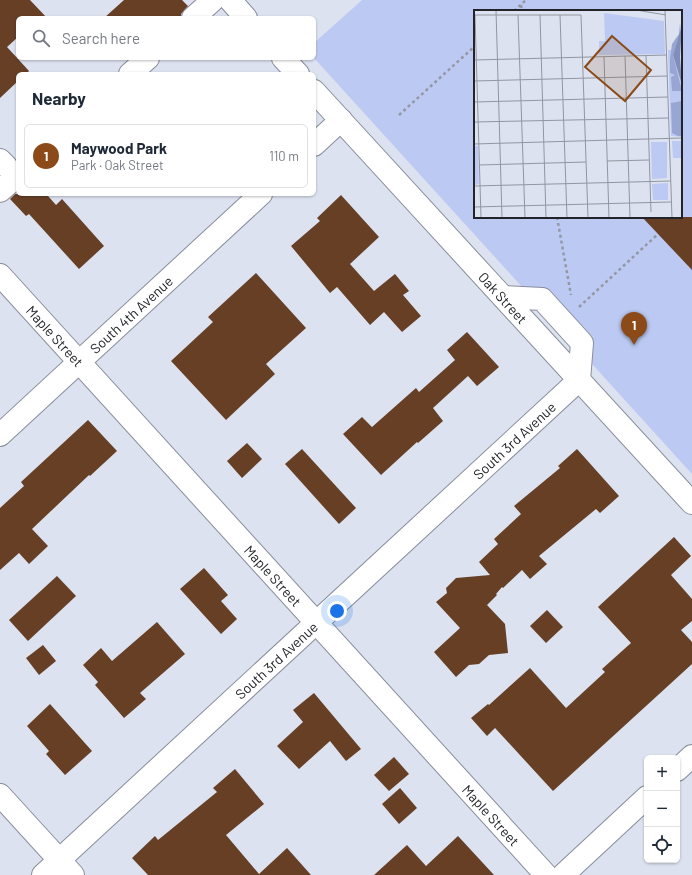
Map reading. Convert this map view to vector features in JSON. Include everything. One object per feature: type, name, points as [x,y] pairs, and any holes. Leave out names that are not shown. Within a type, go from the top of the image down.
[{"type":"street","points":[[195,16],[213,0]]},
{"type":"street","points":[[230,0],[244,16]]},
{"type":"street","points":[[132,72],[146,60]]},
{"type":"street","points":[[286,60],[296,72]]},
{"type":"street","name":"Oak Street","points":[[316,93],[692,503]]},
{"type":"street","points":[[316,143],[341,120]]},
{"type":"street","points":[[0,191],[8,167]]},
{"type":"street","name":"South 4th Avenue","points":[[0,435],[259,196]]},
{"type":"street","name":"Maple Street","points":[[0,275],[546,875]]},
{"type":"street","name":"South 3rd Avenue","points":[[43,875],[66,867],[316,622],[579,380]]},
{"type":"street","points":[[680,767],[692,756]]},
{"type":"street","points":[[0,795],[66,867]]},
{"type":"street","points":[[562,875],[644,800]]},
{"type":"path","points":[[515,10],[526,0]]},
{"type":"path","points":[[521,5],[522,10]]},
{"type":"path","points":[[398,115],[474,47]]},
{"type":"path","points":[[557,218],[571,298]]},
{"type":"path","points":[[576,310],[658,234]]},
{"type":"shaded area","points":[[362,0],[692,0],[692,474],[316,60],[316,41]]},
{"type":"building","points":[[0,0],[30,0],[45,16],[16,16],[16,39],[7,47],[16,57],[16,60],[19,60],[29,71],[16,72],[16,83],[0,98]]},
{"type":"building","points":[[124,0],[182,0],[188,6],[181,16],[106,16]]},
{"type":"building","points":[[15,194],[16,196],[48,196],[56,205],[62,199],[104,246],[79,269],[29,214],[26,216],[10,199]]},
{"type":"building","points":[[341,195],[379,237],[350,264],[374,291],[395,274],[409,291],[403,295],[421,316],[402,332],[384,312],[370,325],[337,287],[330,293],[291,246],[320,221],[317,218]]},
{"type":"building","points":[[692,217],[692,270],[643,218]]},
{"type":"building","points":[[256,273],[306,328],[266,364],[275,374],[226,420],[171,361],[213,322],[208,317]]},
{"type":"building","points":[[467,332],[499,367],[477,386],[468,376],[433,408],[443,421],[418,443],[417,442],[381,475],[343,434],[362,417],[372,427],[416,388],[419,392],[455,360],[447,350]]},
{"type":"building","points":[[88,420],[117,451],[90,476],[89,475],[32,529],[48,546],[29,564],[19,553],[0,570],[0,508],[24,486],[21,482]]},
{"type":"building","points":[[247,443],[262,459],[242,478],[227,461]]},
{"type":"building","points":[[302,449],[356,508],[339,524],[285,464]]},
{"type":"building","points":[[577,449],[619,496],[600,513],[596,509],[539,556],[547,564],[530,579],[522,570],[503,588],[502,587],[496,594],[497,595],[487,605],[505,624],[508,653],[489,655],[479,664],[469,665],[456,677],[434,652],[460,628],[436,602],[447,593],[446,588],[456,578],[490,575],[479,562],[498,544],[494,539],[521,514],[514,506],[560,468],[558,466]]},
{"type":"building","points":[[674,537],[691,556],[671,575],[692,599],[692,621],[681,630],[692,642],[692,664],[553,791],[495,728],[487,736],[471,718],[488,704],[489,705],[530,668],[566,708],[605,672],[602,669],[631,643],[598,607]]},
{"type":"building","points":[[204,568],[228,595],[221,601],[237,619],[221,634],[180,589]]},
{"type":"building","points":[[57,576],[76,596],[28,641],[9,620]]},
{"type":"building","points":[[547,610],[563,627],[546,643],[530,626]]},
{"type":"building","points":[[157,622],[185,654],[140,693],[146,699],[124,718],[95,685],[98,682],[83,665],[101,648],[112,661]]},
{"type":"building","points":[[43,645],[56,661],[39,675],[26,658]]},
{"type":"building","points":[[314,693],[361,749],[346,761],[330,741],[299,769],[277,746],[303,722],[293,710]]},
{"type":"building","points":[[50,704],[92,751],[65,775],[46,754],[49,751],[27,726]]},
{"type":"building","points":[[394,757],[409,774],[389,791],[374,775]]},
{"type":"building","points":[[235,769],[264,804],[226,835],[259,874],[287,848],[311,875],[148,875],[132,858],[155,836],[158,840],[217,792],[213,788]]},
{"type":"building","points":[[400,788],[417,808],[399,824],[382,804]]},
{"type":"building","points":[[458,836],[494,875],[374,875],[407,845],[426,866]]},
{"type":"place","name":"Maywood Park","points":[[634,345]]}]
